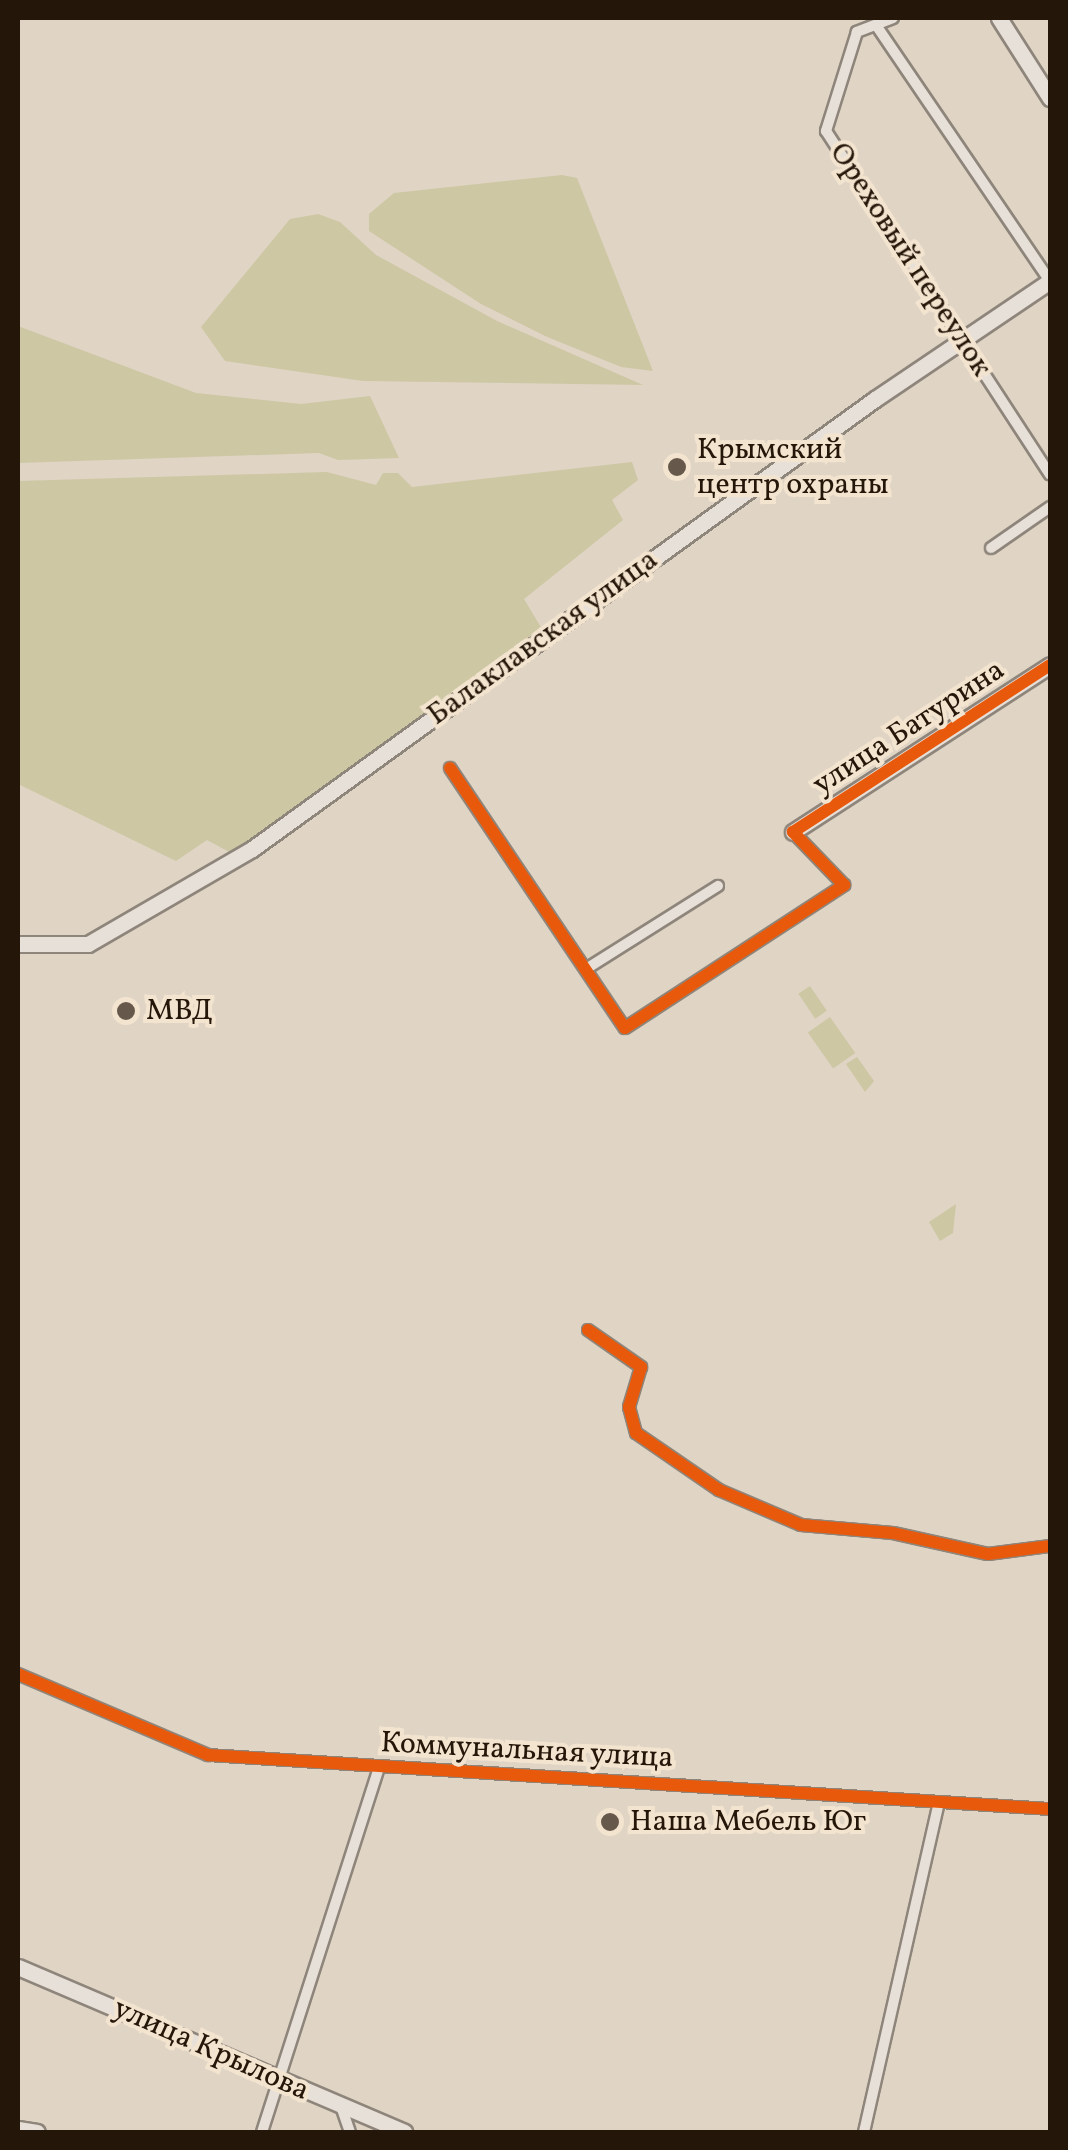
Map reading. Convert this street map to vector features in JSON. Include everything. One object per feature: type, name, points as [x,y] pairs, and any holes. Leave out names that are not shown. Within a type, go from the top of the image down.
[{"type":"main road","points":[[999,18],[1050,98]]},
{"type":"main road","name":"Балаклавская улица","points":[[18,944],[88,944],[252,849],[1050,281]]},
{"type":"main road","name":"улица Батурина","points":[[793,832],[1050,665]]},
{"type":"main road","name":"улица Крылова","points":[[18,1967],[342,2109],[404,2132]]},
{"type":"main road","points":[[18,2129],[37,2132]]},
{"type":"street","points":[[893,18],[878,28],[1050,281]]},
{"type":"street","name":"Ореховый переулок","points":[[878,28],[856,32],[826,131],[1050,474]]},
{"type":"street","points":[[991,548],[1050,507]]},
{"type":"street","points":[[450,768],[624,1028],[844,885],[793,832]]},
{"type":"street","points":[[586,969],[718,886]]},
{"type":"street","points":[[588,1330],[640,1367],[629,1407],[636,1433],[719,1490],[801,1526],[893,1534],[988,1554],[1050,1546]]},
{"type":"street","name":"Коммунальная улица","points":[[18,1674],[208,1756],[1050,1808]]},
{"type":"street","points":[[262,2132],[379,1767]]},
{"type":"street","points":[[864,2132],[939,1802]]},
{"type":"street","points":[[342,2109],[350,2132]]},
{"type":"shaded area","points":[[562,175],[577,178],[653,371],[621,367],[545,336],[481,304],[369,231],[369,214],[394,193]]},
{"type":"shaded area","points":[[318,214],[340,222],[376,255],[497,321],[643,385],[363,381],[225,361],[201,327],[290,219]]},
{"type":"shaded area","points":[[18,326],[196,393],[301,404],[370,396],[399,458],[338,460],[319,453],[18,463]]},
{"type":"shaded area","points":[[632,462],[638,480],[612,500],[623,520],[524,599],[542,629],[231,853],[207,840],[176,861],[18,784],[18,481],[327,472],[376,485],[383,473],[398,473],[412,487]]},
{"type":"shaded area","points":[[810,986],[827,1011],[815,1019],[798,994]]},
{"type":"shaded area","points":[[830,1017],[855,1053],[833,1069],[808,1032]]},
{"type":"shaded area","points":[[857,1057],[874,1081],[865,1092],[846,1064]]},
{"type":"shaded area","points":[[956,1204],[953,1233],[940,1241],[929,1222]]},
{"type":"cycle path","points":[[450,768],[625,1028],[844,885],[793,832],[1050,665]]},
{"type":"cycle path","points":[[588,1330],[641,1367],[629,1407],[636,1433],[719,1490],[801,1525],[893,1533],[988,1554],[1050,1546]]},
{"type":"cycle path","points":[[18,1674],[208,1755],[1050,1809]]},
{"type":"place","name":"Крымский центр охраны","points":[[677,467]]},
{"type":"place","name":"МВД","points":[[126,1011]]},
{"type":"place","name":"Наша Мебель Юг","points":[[610,1822]]}]
